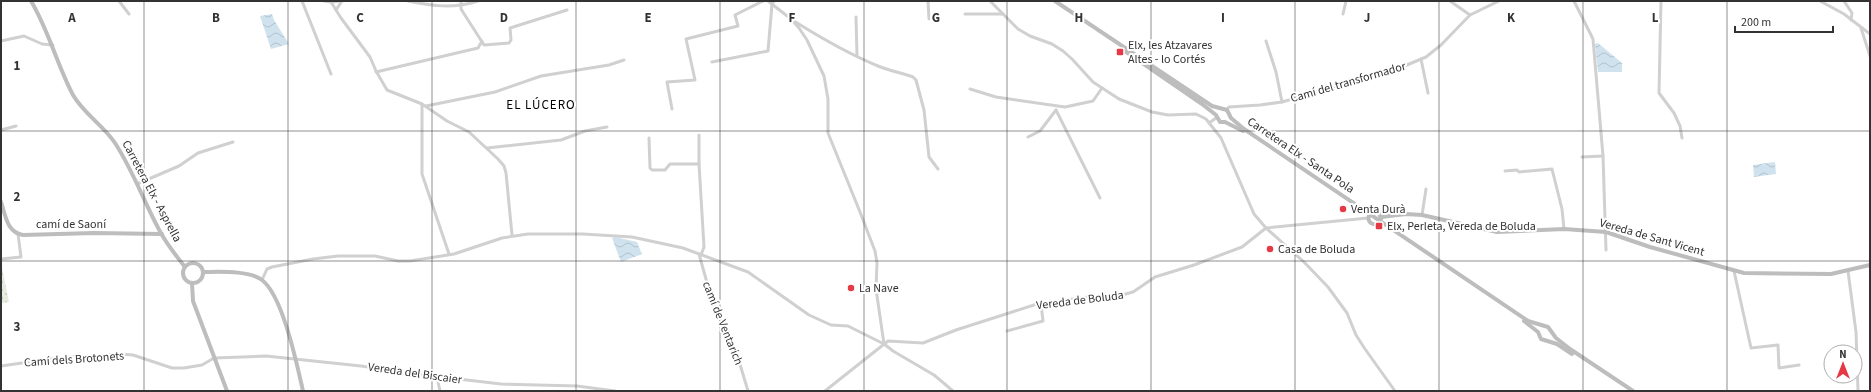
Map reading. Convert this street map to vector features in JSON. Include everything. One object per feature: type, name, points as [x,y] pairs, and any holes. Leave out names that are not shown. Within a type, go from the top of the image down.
[{"type":"main road","name":"Carretera Elx - Asprella","points":[[31,1],[53,45],[70,88],[81,108],[108,133],[130,168],[162,234],[185,268]]},
{"type":"main road","points":[[1052,1],[1202,104],[1223,122],[1228,120],[1230,116],[1226,110],[1212,106],[1056,1]]},
{"type":"main road","points":[[1216,116],[1220,109]]},
{"type":"main road","name":"Carretera Elx - Santa Pola","points":[[1230,116],[1244,129],[1369,216]]},
{"type":"main road","name":"Carretera Elx - Santa Pola","points":[[1223,122],[1245,132],[1369,216],[1381,220],[1528,321],[1543,326]]},
{"type":"main road","points":[[1,202],[11,230],[18,234]]},
{"type":"main road","points":[[1369,216],[1377,212],[1381,220]]},
{"type":"main road","name":"Vereda de Sant Vicent","points":[[1381,220],[1406,214],[1496,232],[1564,229],[1606,232],[1650,247],[1734,271],[1764,274],[1824,274],[1848,271],[1870,265]]},
{"type":"main road","name":"Carretera Elx - Santa Pola","points":[[1381,220],[1538,332]]},
{"type":"main road","name":"camí de Saoní","points":[[18,234],[162,234]]},
{"type":"main road","points":[[190,264],[196,264],[200,267],[202,272],[200,280],[192,283],[187,282],[184,277],[185,268],[190,264]]},
{"type":"main road","points":[[202,272],[231,272],[262,280],[271,290],[279,307],[303,391]]},
{"type":"main road","points":[[192,283],[193,301],[227,391]]},
{"type":"main road","points":[[1628,391],[1557,344],[1541,339],[1538,332],[1543,326],[1548,327],[1552,333],[1570,349],[1633,391]]},
{"type":"main road","points":[[1546,340],[1552,333]]},
{"type":"street","points":[[119,1],[129,14]]},
{"type":"street","points":[[302,1],[331,74]]},
{"type":"street","points":[[324,1],[341,1]]},
{"type":"street","points":[[336,10],[341,1]]},
{"type":"street","points":[[408,1],[435,6],[461,6],[478,1]]},
{"type":"street","points":[[460,1],[461,10],[484,45],[509,43],[511,40],[510,28],[567,10]]},
{"type":"street","points":[[672,109],[667,82],[695,80],[686,39],[738,26],[736,15],[763,1]]},
{"type":"street","points":[[768,1],[773,3],[791,19],[817,36],[857,56],[890,70],[913,77],[916,80],[924,110],[929,157],[938,169]]},
{"type":"street","points":[[928,1],[929,19]]},
{"type":"street","points":[[990,1],[1018,29],[1030,36],[1052,44],[1063,51],[1093,82],[1134,106],[1168,115],[1201,115],[1222,138],[1254,214],[1266,228],[1304,262],[1328,287],[1348,313],[1356,335],[1395,391]]},
{"type":"street","points":[[1343,14],[1346,1]]},
{"type":"street","points":[[1450,1],[1470,15]]},
{"type":"street","name":"Camí del transformador","points":[[1226,110],[1229,107],[1282,102],[1402,67],[1421,59],[1441,45],[1470,15],[1499,1]]},
{"type":"street","points":[[1574,1],[1593,39],[1603,156],[1606,250]]},
{"type":"street","points":[[1661,1],[1659,92],[1674,113],[1680,126],[1682,138]]},
{"type":"street","points":[[1820,1],[1837,9],[1870,34]]},
{"type":"street","points":[[1844,1],[1852,13],[1851,20]]},
{"type":"street","points":[[331,2],[370,57],[376,72],[387,90],[426,106],[453,124],[469,132],[504,166],[512,235]]},
{"type":"street","points":[[712,62],[768,51],[773,3]]},
{"type":"street","points":[[965,14],[1003,14]]},
{"type":"street","points":[[856,17],[857,56]]},
{"type":"street","points":[[791,19],[807,40],[824,76],[828,99],[828,133],[875,251],[877,263],[876,289],[884,344]]},
{"type":"street","points":[[1861,27],[1870,56]]},
{"type":"street","points":[[1,41],[24,36],[42,44],[53,45]]},
{"type":"street","points":[[376,72],[478,48],[482,41]]},
{"type":"street","points":[[1266,41],[1276,72],[1282,102]]},
{"type":"street","points":[[1421,59],[1428,92]]},
{"type":"street","points":[[426,106],[495,92],[541,76],[609,65],[624,60]]},
{"type":"street","points":[[970,89],[996,97],[1065,106],[1093,101],[1102,88]]},
{"type":"street","points":[[422,104],[422,174],[449,254]]},
{"type":"street","points":[[1028,137],[1040,131],[1060,106]]},
{"type":"street","points":[[1056,110],[1100,198]]},
{"type":"street","points":[[1209,123],[1216,116]]},
{"type":"street","points":[[1212,126],[1223,122]]},
{"type":"street","points":[[1,130],[16,126]]},
{"type":"street","points":[[487,148],[561,140],[586,131],[607,127]]},
{"type":"street","points":[[699,135],[699,164],[704,247],[700,255]]},
{"type":"street","points":[[649,138],[650,168],[652,170],[665,170],[670,164],[699,164]]},
{"type":"street","points":[[137,184],[179,166],[198,153],[233,142]]},
{"type":"street","points":[[1582,157],[1603,156]]},
{"type":"street","points":[[1505,171],[1518,170],[1519,172],[1552,169],[1562,209],[1564,229]]},
{"type":"street","points":[[1422,216],[1426,189]]},
{"type":"street","points":[[1266,228],[1369,216]]},
{"type":"street","name":"Vereda de Boluda","points":[[884,344],[888,341],[923,343],[956,330],[1041,304],[1088,297],[1122,295],[1133,292],[1155,277],[1194,266],[1242,247],[1266,228]]},
{"type":"street","points":[[262,280],[267,269],[272,267],[323,257],[375,256],[398,261],[467,251],[512,235],[547,232],[610,235],[664,243],[748,272],[796,307],[822,323],[848,326],[884,344],[893,351],[934,375],[953,391]]},
{"type":"street","points":[[1,259],[21,257],[18,234]]},
{"type":"street","name":"camí de Ventarich","points":[[700,255],[713,304],[736,351],[748,391]]},
{"type":"street","points":[[1734,271],[1751,348],[1778,345],[1779,368],[1799,365]]},
{"type":"street","points":[[1848,271],[1856,332],[1858,391]]},
{"type":"street","points":[[1007,331],[1043,321],[1041,304]]},
{"type":"street","points":[[825,391],[884,344]]},
{"type":"street","name":"Camí dels Brotonets","points":[[1,366],[57,358],[120,354],[133,355],[172,368],[184,368],[202,365],[214,358]]},
{"type":"street","name":"Vereda del Biscaier","points":[[214,358],[266,356],[361,366],[437,377],[501,384],[577,386],[615,391]]},
{"type":"street","points":[[437,377],[440,391]]},
{"type":"street","points":[[550,386],[552,390]]},
{"type":"shaded area","points":[[1,263],[9,302],[1,303]]},
{"type":"water","points":[[272,14],[274,20],[289,44],[271,49],[260,16]]},
{"type":"water","points":[[1598,43],[1622,63],[1622,72],[1598,72],[1595,44]]},
{"type":"water","points":[[1775,162],[1776,174],[1754,177],[1753,165]]},
{"type":"water","points":[[615,237],[637,242],[642,254],[621,262],[612,238]]},
{"type":"place","name":"Elx, les Atzavares Altes - lo Cortés","points":[[1120,52]]},
{"type":"place","name":"Venta Durà","points":[[1343,209]]},
{"type":"place","name":"Elx, Perleta, Vereda de Boluda","points":[[1379,226]]},
{"type":"place","name":"Casa de Boluda","points":[[1270,249]]},
{"type":"place","name":"La Nave","points":[[851,288]]},
{"type":"district","name":"EL LÚCERO","points":[[541,104]]}]
